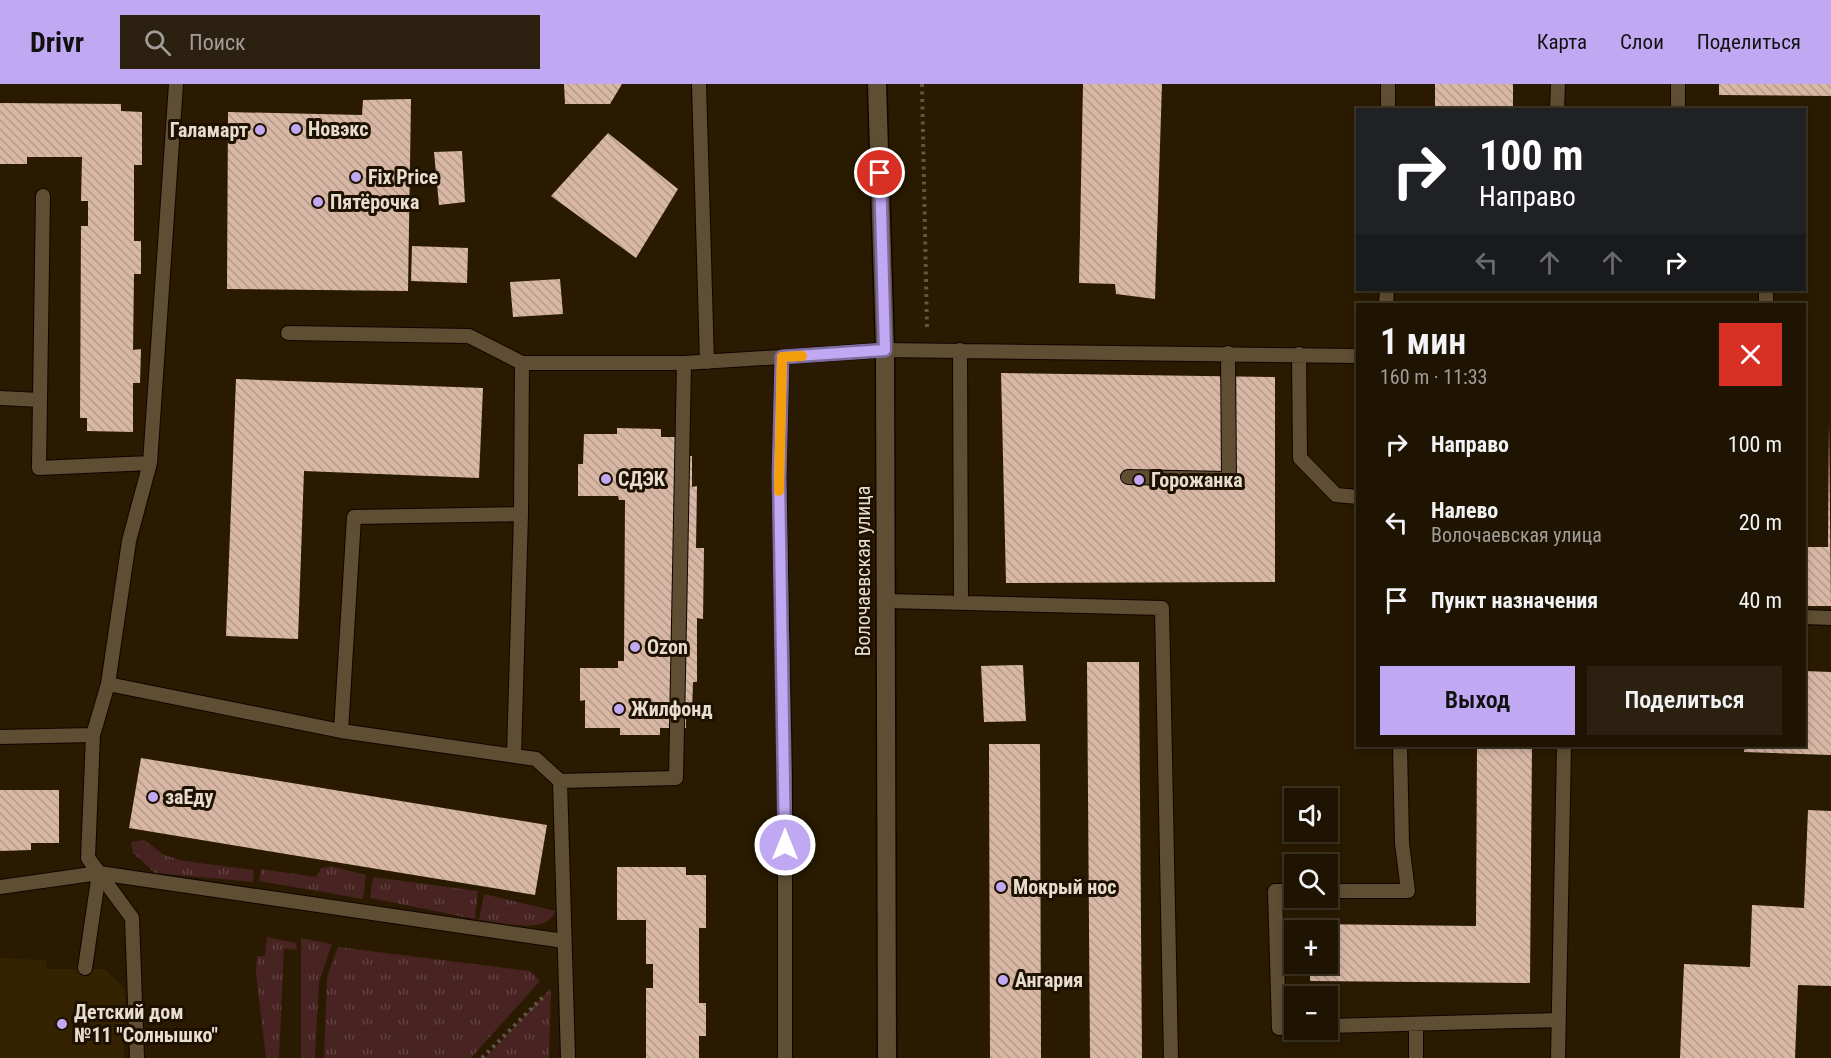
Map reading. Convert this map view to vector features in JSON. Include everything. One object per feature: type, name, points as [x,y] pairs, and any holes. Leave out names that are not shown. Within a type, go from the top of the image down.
[{"type":"street","name":"Волочаевская улица","points":[[877,84],[885,350],[887,1058]]},
{"type":"lane","points":[[137,1058],[132,918],[88,858],[93,735],[108,684],[129,541],[150,463],[176,84]]},
{"type":"lane","points":[[699,84],[707,362]]},
{"type":"lane","points":[[1388,84],[1388,108]]},
{"type":"lane","points":[[1557,108],[1558,84]]},
{"type":"lane","points":[[1678,84],[1678,108]]},
{"type":"lane","points":[[43,196],[39,468],[150,463]]},
{"type":"lane","points":[[288,333],[469,336],[522,363],[684,363],[885,350],[1356,356]]},
{"type":"lane","points":[[960,350],[962,603]]},
{"type":"lane","points":[[1128,477],[1229,479],[1228,353]]},
{"type":"lane","points":[[1299,354],[1300,458],[1336,495],[1356,497]]},
{"type":"lane","points":[[782,357],[779,477],[785,774],[785,1058]]},
{"type":"lane","points":[[514,756],[521,514],[522,363]]},
{"type":"lane","points":[[108,684],[341,731],[536,759],[560,781],[675,778],[684,363]]},
{"type":"lane","points":[[0,398],[40,400]]},
{"type":"lane","points":[[341,731],[354,518],[521,514]]},
{"type":"lane","points":[[886,601],[1162,608],[1170,1058]]},
{"type":"lane","points":[[1806,617],[1831,618]]},
{"type":"lane","points":[[0,736],[93,735]]},
{"type":"lane","points":[[1338,891],[1408,891],[1402,843],[1400,747]]},
{"type":"lane","points":[[1558,1058],[1564,747]]},
{"type":"lane","points":[[560,781],[568,1058]]},
{"type":"lane","points":[[0,887],[99,873],[564,941]]},
{"type":"lane","points":[[85,968],[99,873]]},
{"type":"lane","points":[[1284,891],[1275,891],[1280,1028],[1284,1028]]},
{"type":"lane","points":[[1338,1026],[1559,1020]]},
{"type":"lane","points":[[1416,1024],[1416,1058]]},
{"type":"path","points":[[922,84],[927,350]]},
{"type":"path","points":[[482,1058],[565,975]]},
{"type":"shaded area","name":"Детский дом №11 \"Солнышко\"","points":[[0,958],[46,960],[47,969],[104,969],[125,989],[124,1058],[0,1058]]},
{"type":"green space","points":[[144,840],[164,855],[184,861],[254,870],[253,882],[155,873],[133,853],[131,842]]},
{"type":"green space","points":[[331,866],[366,875],[363,899],[259,881],[261,869],[316,877],[321,868]]},
{"type":"green space","points":[[373,877],[478,891],[475,919],[370,898]]},
{"type":"green space","points":[[484,894],[556,911],[550,919],[533,925],[511,925],[479,920]]},
{"type":"green space","points":[[267,937],[296,943],[297,950],[284,949],[279,1058],[266,1058],[256,974],[257,956],[265,956]]},
{"type":"green space","points":[[301,938],[332,944],[319,982],[315,1058],[301,1058]]},
{"type":"green space","points":[[338,947],[530,971],[540,981],[471,1058],[324,1058],[327,976]]},
{"type":"green space","points":[[551,988],[549,1058],[485,1058]]},
{"type":"building","points":[[564,84],[622,84],[610,104],[565,104]]},
{"type":"building","points":[[1083,84],[1162,84],[1155,299],[1116,294],[1115,284],[1079,283]]},
{"type":"building","points":[[1435,84],[1513,84],[1513,108],[1435,108]]},
{"type":"building","points":[[1719,84],[1831,84],[1831,96],[1719,95]]},
{"type":"building","name":"Пятёрочка","points":[[411,99],[408,291],[227,289],[228,112],[362,115],[363,100]]},
{"type":"building","points":[[0,103],[121,104],[121,111],[142,112],[142,165],[134,165],[134,241],[141,241],[141,274],[134,274],[133,350],[141,349],[140,383],[133,383],[133,432],[87,431],[87,418],[80,418],[81,226],[88,226],[88,201],[81,201],[82,157],[27,157],[27,164],[0,164]]},
{"type":"building","points":[[608,133],[678,189],[636,258],[551,196]]},
{"type":"building","points":[[462,151],[465,202],[439,205],[434,152]]},
{"type":"building","points":[[412,246],[468,248],[467,283],[411,281]]},
{"type":"building","points":[[560,279],[563,314],[513,317],[510,282]]},
{"type":"building","name":"Горожанка","points":[[1001,373],[1275,377],[1275,582],[1006,583]]},
{"type":"building","points":[[236,379],[483,388],[479,478],[304,471],[298,639],[226,636]]},
{"type":"building","points":[[1829,422],[1831,606],[1806,606],[1806,547],[1828,547]]},
{"type":"building","points":[[617,428],[661,429],[661,437],[685,437],[685,456],[692,456],[692,487],[697,486],[696,548],[704,548],[703,619],[697,618],[697,682],[693,682],[692,710],[686,710],[686,728],[660,728],[660,735],[620,735],[620,728],[585,728],[585,700],[580,701],[580,668],[618,668],[618,661],[624,661],[625,500],[619,500],[618,496],[578,496],[578,464],[583,464],[584,434],[617,434]]},
{"type":"building","points":[[1087,662],[1139,662],[1142,1058],[1090,1058]]},
{"type":"building","points":[[1023,665],[1026,721],[984,722],[981,666]]},
{"type":"building","points":[[1806,671],[1831,672],[1831,755],[1744,752],[1745,747],[1806,747]]},
{"type":"building","points":[[989,744],[1040,744],[1041,1058],[990,1058]]},
{"type":"building","points":[[1477,747],[1532,747],[1530,983],[1310,981],[1310,974],[1338,974],[1338,924],[1476,926]]},
{"type":"building","points":[[141,758],[547,825],[535,895],[129,828]]},
{"type":"building","points":[[0,790],[59,790],[59,843],[31,843],[31,850],[0,851]]},
{"type":"building","points":[[1808,810],[1831,811],[1831,986],[1798,985],[1795,1058],[1680,1058],[1684,964],[1750,967],[1752,905],[1804,908]]},
{"type":"building","points":[[617,867],[686,867],[686,875],[706,875],[706,928],[699,928],[699,1003],[706,1003],[706,1036],[699,1036],[699,1058],[646,1058],[646,988],[653,988],[653,964],[646,964],[646,920],[617,920]]},
{"type":"slow traffic","points":[[779,491],[782,357],[802,356]]},
{"type":"place","name":"Новэкс","points":[[296,129]]},
{"type":"place","name":"Галамарт","points":[[260,130]]},
{"type":"place","name":"Fix Price","points":[[356,177]]},
{"type":"place","name":"Пятёрочка","points":[[318,202]]},
{"type":"place","name":"СДЭК","points":[[606,479]]},
{"type":"place","name":"Горожанка","points":[[1139,480]]},
{"type":"place","name":"Ozon","points":[[635,647]]},
{"type":"place","name":"Жилфонд","points":[[619,709]]},
{"type":"place","name":"заЕду","points":[[153,797]]},
{"type":"place","name":"Мокрый нос","points":[[1001,887]]},
{"type":"place","name":"Ангария","points":[[1003,980]]},
{"type":"place","name":"Детский дом №11 \"Солнышко\"","points":[[62,1024]]},
{"type":"route","points":[[785,845],[779,477],[782,357],[885,350],[880,173]]}]
